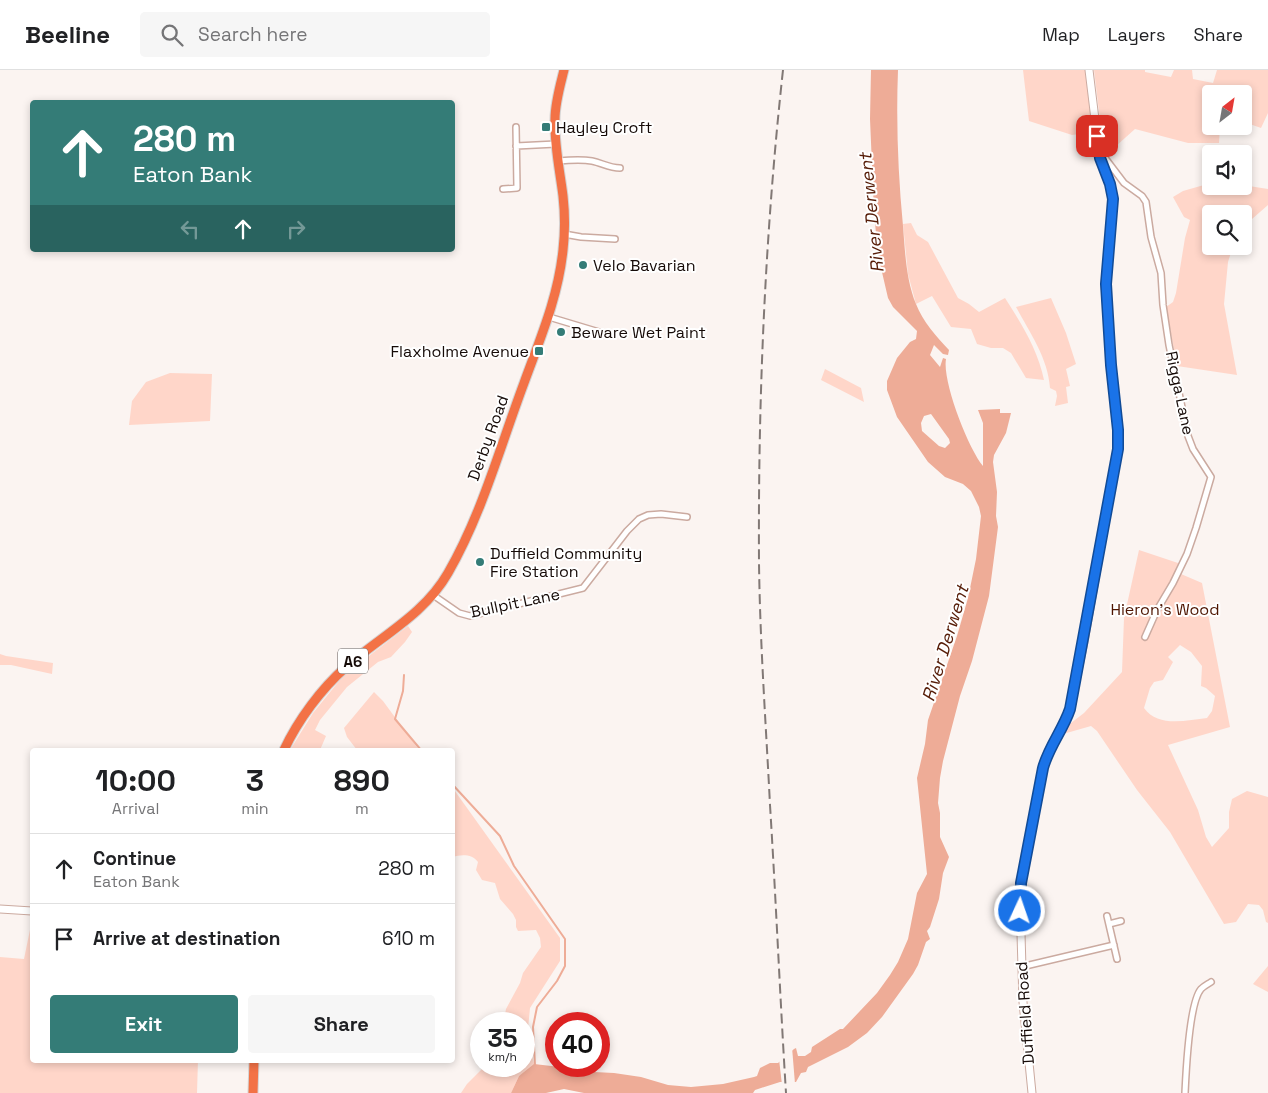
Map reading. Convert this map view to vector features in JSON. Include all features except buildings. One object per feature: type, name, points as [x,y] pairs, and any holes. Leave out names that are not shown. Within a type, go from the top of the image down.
[{"type":"highway","name":"Derby Road","points":[[285,748],[308,711],[340,673],[392,632],[433,595],[450,570],[497,462],[549,316],[560,270],[564,234],[563,198],[556,144],[556,109],[564,70]]},
{"type":"highway","points":[[253,1093],[254,1063]]},
{"type":"street","name":"Duffield Road","points":[[1032,1093],[1021,967],[1020,900],[1024,865],[1043,768],[1049,750],[1067,718],[1078,672],[1117,458],[1118,441],[1106,284],[1113,199],[1099,152],[1089,70]]},
{"type":"street","points":[[503,189],[517,188],[516,127]]},
{"type":"street","points":[[516,146],[556,144]]},
{"type":"street","name":"Rigga Lane","points":[[1099,152],[1124,183],[1142,196],[1146,202],[1151,236],[1161,273],[1163,305],[1169,345],[1188,436],[1193,449],[1210,477],[1187,554],[1145,637]]},
{"type":"street","points":[[558,161],[586,160],[610,168],[620,168]]},
{"type":"street","points":[[564,234],[615,239]]},
{"type":"street","points":[[549,316],[599,332]]},
{"type":"street","name":"Bullpit Lane","points":[[433,595],[459,613],[470,616],[583,588],[627,531],[639,519],[648,515],[661,514],[687,518]]},
{"type":"street","points":[[0,909],[30,911]]},
{"type":"street","points":[[1107,916],[1117,958]]},
{"type":"street","points":[[1109,924],[1121,921]]},
{"type":"street","points":[[1021,967],[1114,945]]},
{"type":"street","points":[[1185,1093],[1189,1038],[1196,998],[1202,988],[1211,982]]},
{"type":"green space","points":[[1023,70],[1085,70],[1093,132],[1072,135],[1029,121]]},
{"type":"green space","points":[[1094,70],[1145,70],[1145,72],[1171,77],[1174,70],[1192,70],[1193,79],[1213,83],[1217,70],[1268,70],[1268,113],[1261,128],[1252,125],[1252,85],[1202,85],[1202,135],[1219,135],[1219,143],[1188,143],[1135,129],[1106,155]]},
{"type":"green space","points":[[1202,186],[1202,195],[1252,195],[1252,186],[1268,189],[1268,205],[1252,219],[1252,205],[1202,205],[1202,255],[1230,255],[1224,304],[1237,375],[1177,366],[1166,307],[1173,302],[1176,293],[1185,238],[1190,220],[1184,217],[1173,197],[1183,191]]},
{"type":"green space","points":[[911,223],[917,235],[928,242],[958,298],[979,312],[1005,298],[1033,347],[1044,380],[1026,378],[1011,353],[1003,348],[991,348],[977,344],[971,329],[951,327],[932,296],[916,304],[908,274],[903,224]]},
{"type":"green space","points":[[1051,298],[1066,333],[1076,364],[1066,369],[1070,386],[1066,387],[1068,403],[1055,406],[1056,391],[1050,388],[1049,377],[1042,356],[1016,307]]},
{"type":"green space","points":[[825,369],[861,388],[864,402],[821,380]]},
{"type":"green space","points":[[170,373],[212,374],[210,421],[129,425],[132,401],[146,382]]},
{"type":"green space","name":"Hieron's Wood","points":[[1139,550],[1184,565],[1181,574],[1202,583],[1230,727],[1168,745],[1198,810],[1206,837],[1212,847],[1229,828],[1229,812],[1232,799],[1247,791],[1268,797],[1268,923],[1259,905],[1248,904],[1236,922],[1224,924],[1170,832],[1137,790],[1097,731],[1091,726],[1063,734],[1068,723],[1071,723],[1084,713],[1122,672],[1124,618]],"holes":[[[1180,645],[1191,652],[1202,666],[1201,686],[1215,696],[1212,711],[1207,718],[1182,721],[1165,720],[1150,714],[1144,708],[1150,688],[1154,682],[1163,680],[1173,662],[1168,657]]]},
{"type":"green space","points":[[408,626],[412,632],[391,657],[378,662],[347,687],[320,720],[315,730],[326,736],[321,748],[291,748],[313,713],[344,675]]},
{"type":"green space","points":[[0,654],[53,663],[52,674],[11,665],[0,665]]},
{"type":"green space","points":[[374,692],[383,701],[418,748],[355,748],[347,737],[344,728]]},
{"type":"green space","points":[[455,791],[560,938],[560,961],[530,1008],[530,1012],[505,1012],[523,973],[541,947],[540,938],[536,930],[518,931],[516,920],[500,899],[495,883],[482,880],[476,870],[478,862],[473,857],[467,855],[455,856]]},
{"type":"green space","points":[[30,930],[30,1063],[198,1063],[197,1093],[0,1093],[0,957],[24,959]]},
{"type":"green space","points":[[1268,966],[1268,992],[1253,984]]},
{"type":"green space","points":[[474,1077],[519,1077],[511,1093],[461,1093]]},
{"type":"shaded area","points":[[871,70],[898,70],[897,109],[901,206],[905,255],[910,285],[922,317],[949,350],[948,355],[943,354],[934,345],[930,355],[940,367],[943,358],[946,359],[948,382],[957,414],[970,445],[983,466],[983,423],[978,410],[1000,409],[1000,413],[1011,413],[1006,433],[994,455],[993,462],[997,492],[996,516],[998,527],[989,596],[972,661],[960,696],[940,778],[938,803],[940,837],[949,857],[943,873],[939,899],[927,931],[930,939],[926,942],[913,974],[882,1017],[867,1033],[848,1047],[808,1067],[806,1072],[801,1073],[796,1082],[780,1082],[755,1090],[753,1093],[584,1093],[564,1089],[546,1093],[511,1093],[519,1077],[535,1077],[535,1064],[545,1065],[545,1077],[610,1077],[610,1073],[614,1073],[641,1077],[668,1085],[691,1087],[723,1084],[757,1076],[760,1068],[770,1063],[778,1063],[794,1049],[796,1048],[798,1056],[805,1056],[811,1052],[812,1047],[840,1029],[843,1029],[877,993],[890,975],[908,939],[917,893],[927,874],[917,778],[925,744],[928,720],[968,598],[976,559],[981,516],[971,491],[963,484],[945,477],[928,462],[897,417],[887,390],[887,381],[897,358],[910,342],[916,339],[917,331],[893,307],[888,298],[878,255],[870,119]],"holes":[[[931,414],[950,443],[945,448],[939,446],[922,431],[921,423],[924,416]]]},
{"type":"pier","points":[[792,1047],[795,1084],[782,1085],[779,1059]]},
{"type":"waterway","points":[[404,675],[403,691],[395,719],[419,748]]},
{"type":"waterway","points":[[455,787],[500,836],[514,866],[565,939],[565,966],[557,981],[537,1007],[535,1017]]},
{"type":"railway","points":[[783,70],[767,255],[764,316],[761,378],[759,563],[763,684],[786,1093]]},
{"type":"place","name":"Hayley Croft","points":[[546,127]]},
{"type":"place","name":"Velo Bavarian","points":[[583,265]]},
{"type":"place","name":"Beware Wet Paint","points":[[561,332]]},
{"type":"place","name":"Flaxholme Avenue","points":[[539,351]]},
{"type":"place","name":"Duffield Community Fire Station","points":[[480,562]]},
{"type":"route","points":[[1020,911],[1021,883],[1043,768],[1049,750],[1063,726],[1070,709],[1084,642],[1118,449],[1106,284],[1106,263],[1113,199],[1110,184],[1100,158],[1097,136]]},
{"type":"water label","name":"River Derwent","points":[[871,213]]},
{"type":"water label","name":"River Derwent","points":[[945,643]]}]
